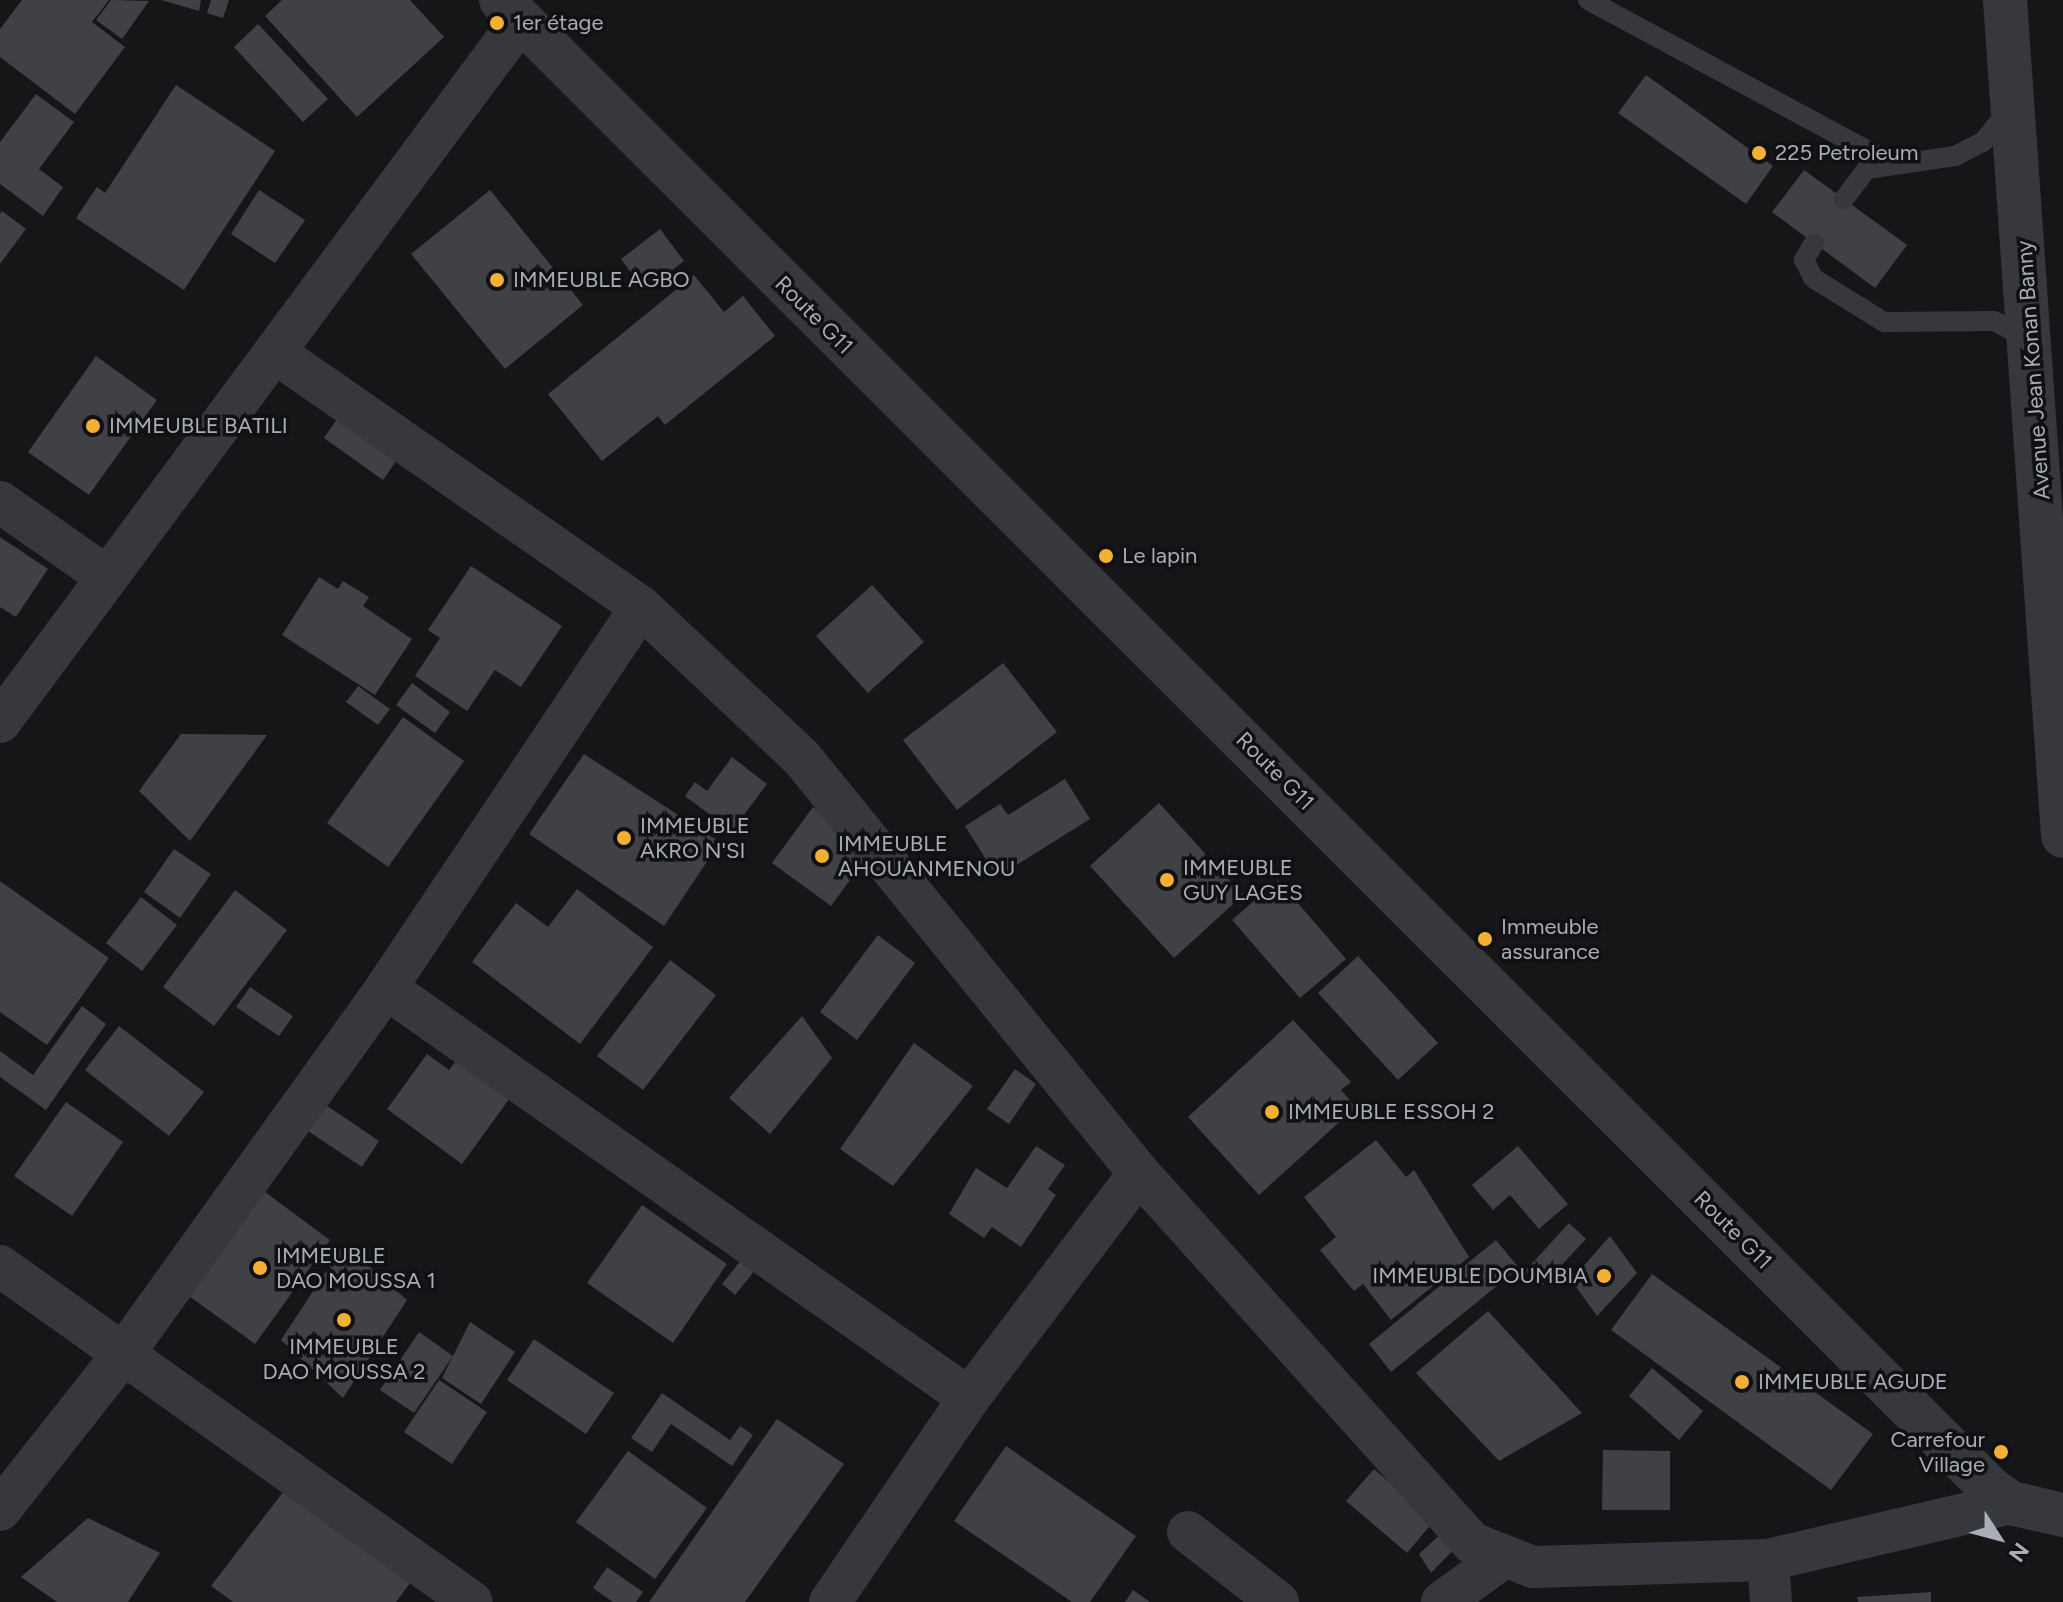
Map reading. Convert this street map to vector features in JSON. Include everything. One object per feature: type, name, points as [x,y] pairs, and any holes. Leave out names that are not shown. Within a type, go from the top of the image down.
[{"type":"street","name":"Avenue Jean Konan Banny","points":[[2005,0],[2032,343],[2063,836]]},
{"type":"street","points":[[0,722],[277,354],[517,7]]},
{"type":"street","name":"Route G11","points":[[517,7],[2011,1503]]},
{"type":"street","points":[[277,354],[641,607],[801,757],[1139,1173],[1434,1508],[1500,1560],[1533,1567],[1768,1560],[2011,1503],[2063,1515]]},
{"type":"street","points":[[0,502],[107,577]]},
{"type":"street","points":[[0,1510],[124,1353],[386,988],[641,607]]},
{"type":"street","points":[[386,988],[969,1398]]},
{"type":"street","points":[[830,1602],[969,1398],[1139,1173]]},
{"type":"street","points":[[0,1266],[470,1601]]},
{"type":"street","points":[[1188,1532],[1278,1602]]},
{"type":"street","points":[[1442,1602],[1500,1560]]},
{"type":"street","points":[[1768,1560],[1771,1602]]},
{"type":"lane","points":[[1588,0],[1889,162]]},
{"type":"lane","points":[[1844,199],[1867,169],[1889,162],[1955,156],[1983,142],[2015,101]]},
{"type":"lane","points":[[1814,243],[1804,260],[1813,278],[1884,322],[1994,321],[2032,343]]},
{"type":"building","points":[[22,0],[109,0],[92,22],[125,47],[75,114],[0,57],[0,29]]},
{"type":"building","points":[[111,0],[149,1],[122,39],[96,20]]},
{"type":"building","points":[[161,0],[201,0],[199,11]]},
{"type":"building","points":[[211,0],[229,0],[223,18],[207,13]]},
{"type":"building","points":[[282,0],[410,0],[444,37],[357,117],[265,16]]},
{"type":"building","points":[[258,24],[328,99],[303,122],[234,47]]},
{"type":"building","points":[[1646,75],[1773,166],[1746,204],[1618,113]]},
{"type":"building","points":[[176,85],[275,151],[184,290],[76,218],[97,187],[105,193]]},
{"type":"building","points":[[36,94],[74,122],[39,169],[63,187],[43,216],[0,184],[0,142]]},
{"type":"building","points":[[1804,170],[1907,245],[1875,288],[1772,212]]},
{"type":"building","points":[[259,190],[305,220],[275,263],[231,234]]},
{"type":"building","name":"IMMEUBLE AGBO","points":[[490,190],[583,305],[505,369],[411,254]]},
{"type":"building","points":[[2,211],[26,229],[0,264],[0,214]]},
{"type":"building","points":[[660,229],[684,261],[645,291],[621,259]]},
{"type":"building","points":[[694,275],[724,312],[743,296],[775,336],[665,425],[658,416],[602,461],[548,394]]},
{"type":"building","name":"IMMEUBLE BATILI","points":[[96,356],[157,400],[89,495],[28,452]]},
{"type":"building","points":[[342,412],[401,454],[383,480],[324,438]]},
{"type":"building","points":[[0,537],[48,569],[16,617],[0,607]]},
{"type":"building","points":[[471,566],[562,626],[521,687],[495,670],[467,711],[415,676],[440,638],[428,630]]},
{"type":"building","points":[[319,577],[338,589],[343,581],[369,597],[363,606],[412,639],[375,695],[282,635]]},
{"type":"building","points":[[872,585],[924,642],[868,693],[816,636]]},
{"type":"building","points":[[1003,663],[1057,732],[957,810],[903,740]]},
{"type":"building","points":[[412,683],[450,712],[435,733],[396,705]]},
{"type":"building","points":[[358,686],[390,709],[378,725],[346,702]]},
{"type":"building","points":[[403,717],[464,761],[388,867],[327,823]]},
{"type":"building","points":[[181,734],[267,735],[190,841],[139,791]]},
{"type":"building","name":"IMMEUBLE AKRO N'SI","points":[[584,754],[720,842],[664,926],[529,834]]},
{"type":"building","points":[[732,757],[767,784],[732,831],[685,796],[695,782],[707,791]]},
{"type":"building","points":[[1065,779],[1090,819],[997,877],[965,826],[1000,804],[1008,815]]},
{"type":"building","name":"IMMEUBLE GUY LAGES","points":[[1159,803],[1243,895],[1174,958],[1090,866]]},
{"type":"building","name":"IMMEUBLE AHOUANMENOU","points":[[813,807],[872,850],[831,906],[772,863]]},
{"type":"building","points":[[174,849],[211,874],[180,918],[144,892]]},
{"type":"building","points":[[1278,880],[1346,959],[1300,998],[1232,920]]},
{"type":"building","points":[[0,881],[109,958],[47,1045],[0,1012]]},
{"type":"building","points":[[577,889],[653,947],[580,1044],[472,962],[516,903],[548,927]]},
{"type":"building","points":[[235,890],[287,930],[214,1026],[163,987]]},
{"type":"building","points":[[141,897],[177,925],[142,971],[106,943]]},
{"type":"building","points":[[878,935],[915,963],[857,1040],[820,1012]]},
{"type":"building","points":[[1358,956],[1438,1043],[1398,1080],[1318,993]]},
{"type":"building","points":[[670,960],[716,995],[643,1090],[597,1056]]},
{"type":"building","points":[[250,987],[293,1016],[279,1036],[236,1007]]},
{"type":"building","points":[[82,1006],[106,1024],[46,1110],[0,1077],[0,1051],[33,1075]]},
{"type":"building","points":[[802,1016],[832,1058],[770,1134],[729,1098]]},
{"type":"building","name":"IMMEUBLE ESSOH 2","points":[[1293,1020],[1351,1082],[1341,1090],[1356,1107],[1259,1195],[1188,1117]]},
{"type":"building","points":[[119,1026],[204,1092],[169,1136],[85,1070]]},
{"type":"building","points":[[914,1043],[973,1086],[893,1186],[840,1149]]},
{"type":"building","points":[[462,1053],[515,1091],[462,1164],[387,1109],[427,1054],[449,1070]]},
{"type":"building","points":[[1015,1069],[1036,1084],[1009,1124],[987,1109]]},
{"type":"building","points":[[317,1099],[379,1141],[362,1167],[299,1125]]},
{"type":"building","points":[[66,1102],[123,1142],[72,1216],[14,1176]]},
{"type":"building","points":[[1376,1140],[1406,1177],[1414,1170],[1469,1257],[1391,1320],[1363,1284],[1354,1291],[1320,1250],[1336,1237],[1304,1197]]},
{"type":"building","points":[[1036,1146],[1065,1165],[1048,1189],[1056,1195],[1021,1247],[992,1227],[984,1238],[949,1214],[976,1168],[1007,1188]]},
{"type":"building","points":[[1518,1146],[1568,1204],[1539,1229],[1510,1195],[1493,1210],[1472,1185]]},
{"type":"building","name":"IMMEUBLE DAO MOUSSA 1","points":[[265,1192],[330,1240],[255,1344],[189,1296]]},
{"type":"building","points":[[642,1205],[727,1264],[673,1343],[587,1283]]},
{"type":"building","points":[[1569,1223],[1586,1239],[1542,1286],[1525,1271]]},
{"type":"building","name":"IMMEUBLE DOUMBIA","points":[[1610,1236],[1637,1273],[1597,1316],[1571,1280]]},
{"type":"building","points":[[1496,1240],[1519,1268],[1391,1372],[1369,1344]]},
{"type":"building","name":"IMMEUBLE DAO MOUSSA 2","points":[[344,1244],[407,1300],[343,1398],[281,1340]]},
{"type":"building","points":[[742,1259],[756,1269],[735,1295],[722,1284]]},
{"type":"building","name":"IMMEUBLE AGUDE","points":[[1652,1274],[1873,1434],[1831,1490],[1611,1330]]},
{"type":"building","points":[[1488,1311],[1582,1413],[1499,1461],[1416,1373]]},
{"type":"building","points":[[470,1322],[515,1352],[481,1404],[442,1378]]},
{"type":"building","points":[[419,1332],[453,1356],[414,1413],[380,1390]]},
{"type":"building","points":[[534,1339],[614,1393],[586,1434],[507,1380]]},
{"type":"building","points":[[1652,1368],[1703,1411],[1679,1440],[1629,1396]]},
{"type":"building","points":[[439,1380],[487,1412],[452,1464],[404,1432]]},
{"type":"building","points":[[662,1393],[730,1440],[740,1426],[753,1435],[732,1466],[671,1424],[652,1452],[631,1438]]},
{"type":"building","points":[[777,1419],[844,1464],[745,1602],[649,1602]]},
{"type":"building","points":[[1006,1446],[1136,1536],[1090,1602],[1072,1602],[954,1521]]},
{"type":"building","points":[[1603,1450],[1670,1451],[1670,1510],[1602,1510]]},
{"type":"building","points":[[628,1451],[707,1508],[655,1579],[576,1522]]},
{"type":"building","points":[[1374,1469],[1434,1521],[1407,1553],[1346,1501]]},
{"type":"building","points":[[290,1483],[414,1578],[396,1602],[233,1602],[211,1586]]},
{"type":"building","points":[[88,1518],[160,1553],[128,1602],[57,1602],[21,1577]]},
{"type":"building","points":[[1444,1531],[1459,1544],[1431,1573],[1419,1554]]},
{"type":"building","points":[[607,1567],[643,1592],[636,1602],[613,1602],[593,1588]]},
{"type":"building","points":[[1133,1590],[1150,1602],[1125,1602]]},
{"type":"building","points":[[1931,1592],[1931,1602],[1858,1602],[1857,1597]]},
{"type":"place","name":"1er étage","points":[[497,23]]},
{"type":"place","name":"225 Petroleum","points":[[1759,153]]},
{"type":"place","name":"IMMEUBLE AGBO","points":[[497,280]]},
{"type":"place","name":"IMMEUBLE BATILI","points":[[93,426]]},
{"type":"place","name":"Le lapin","points":[[1106,556]]},
{"type":"place","name":"IMMEUBLE AKRO N'SI","points":[[624,838]]},
{"type":"place","name":"IMMEUBLE AHOUANMENOU","points":[[822,856]]},
{"type":"place","name":"IMMEUBLE GUY LAGES","points":[[1167,880]]},
{"type":"place","name":"Immeuble assurance","points":[[1485,939]]},
{"type":"place","name":"IMMEUBLE ESSOH 2","points":[[1272,1112]]},
{"type":"place","name":"IMMEUBLE DAO MOUSSA 1","points":[[260,1268]]},
{"type":"place","name":"IMMEUBLE DOUMBIA","points":[[1604,1276]]},
{"type":"place","name":"IMMEUBLE DAO MOUSSA 2","points":[[344,1320]]},
{"type":"place","name":"IMMEUBLE AGUDE","points":[[1742,1382]]},
{"type":"place","name":"Carrefour Village","points":[[2001,1452]]}]
